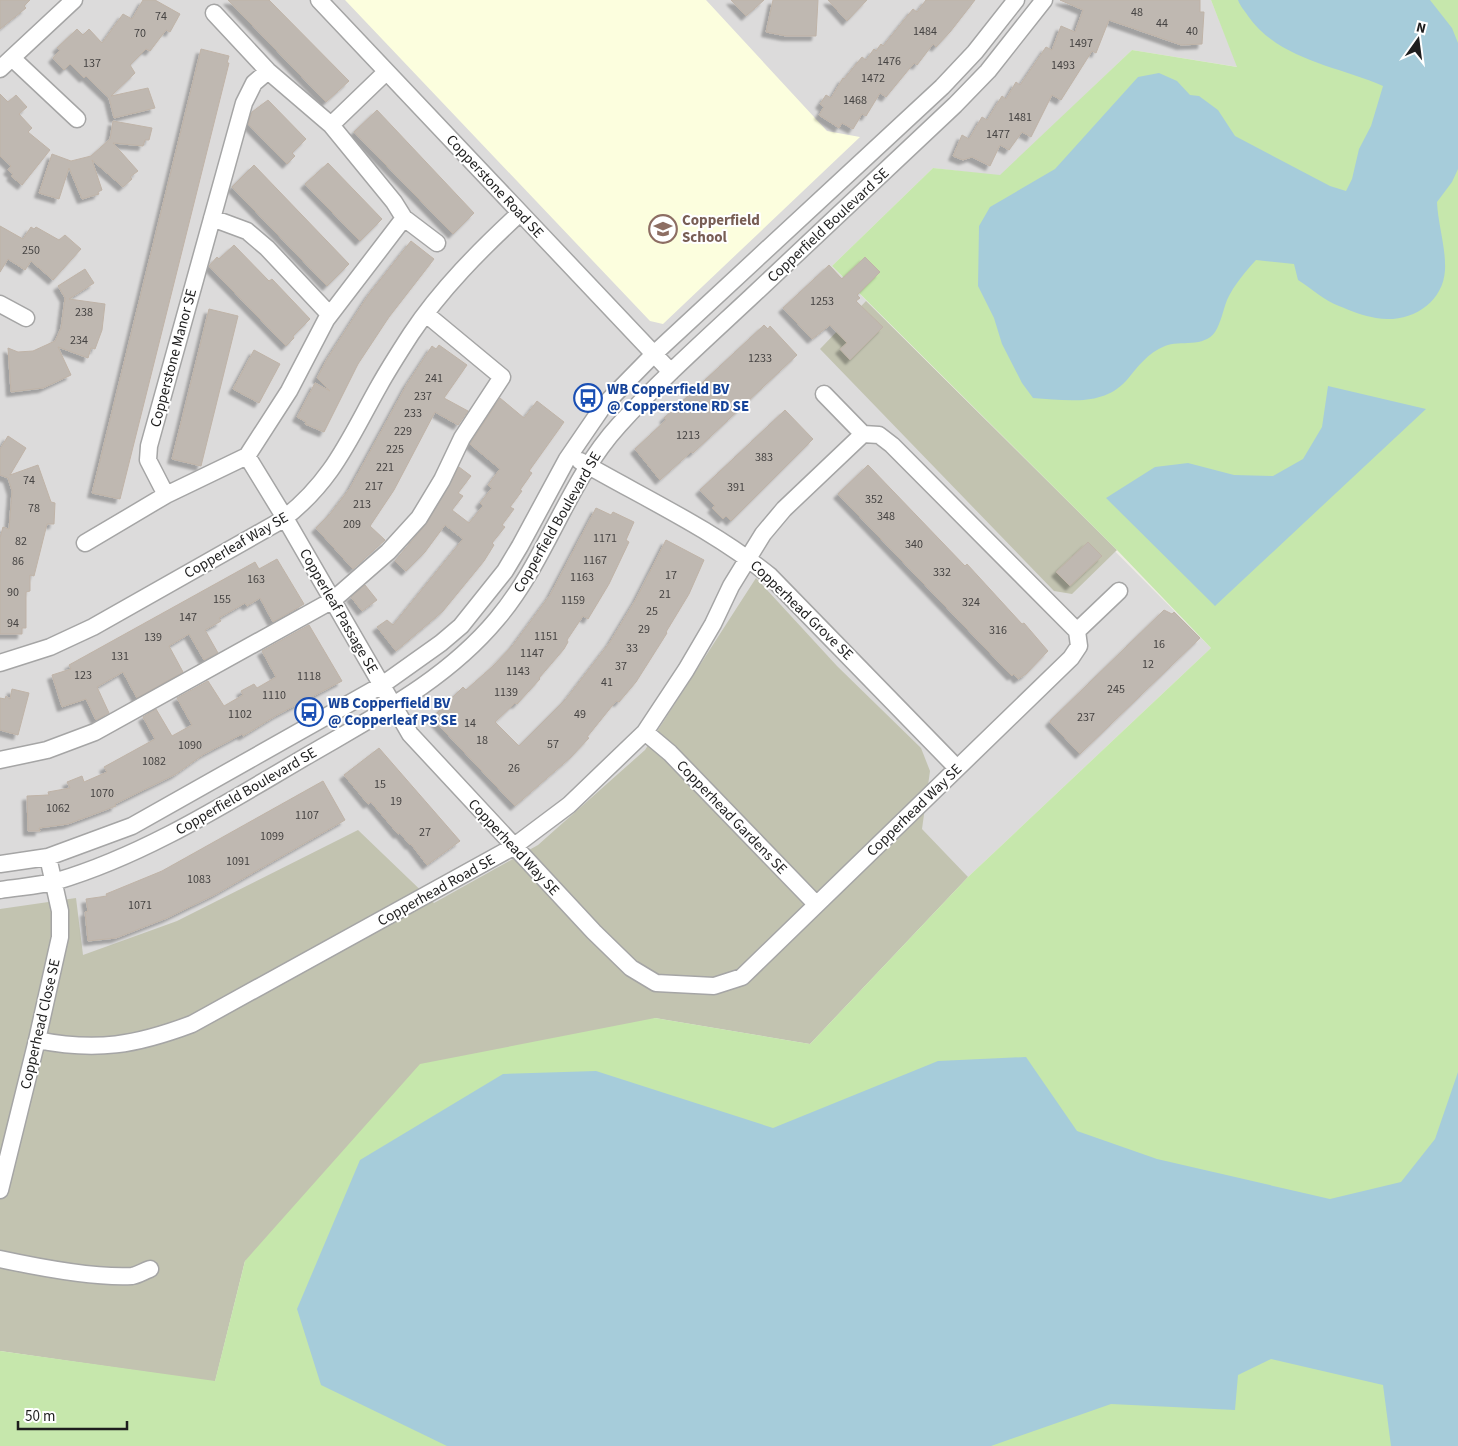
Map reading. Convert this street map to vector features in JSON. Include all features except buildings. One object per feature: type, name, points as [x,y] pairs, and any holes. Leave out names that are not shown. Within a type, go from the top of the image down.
[{"type":"street","points":[[0,70],[74,0]]},
{"type":"street","name":"Copperstone Road SE","points":[[319,0],[671,372]]},
{"type":"street","name":"Copperfield Boulevard SE","points":[[0,864],[48,857],[132,826],[382,685],[441,644],[461,626],[483,600],[520,546],[570,455],[604,405],[654,354],[942,87],[975,52],[1016,0]]},
{"type":"street","name":"Copperfield Boulevard SE","points":[[0,890],[55,882],[101,865],[167,836],[393,706],[457,660],[497,619],[532,570],[588,466],[613,431],[671,372],[955,105],[988,70],[1044,0]]},
{"type":"street","points":[[214,13],[268,71],[331,125],[394,202],[404,218],[437,243]]},
{"type":"street","points":[[12,58],[77,119]]},
{"type":"street","name":"Copperstone Manor SE","points":[[166,495],[148,460],[149,446],[244,103],[254,83],[268,71]]},
{"type":"street","points":[[331,125],[386,72]]},
{"type":"street","name":"Copperleaf Way SE","points":[[0,663],[50,647],[93,627],[286,518],[312,494],[338,461],[380,385],[426,314],[466,266],[520,213]]},
{"type":"street","points":[[212,218],[247,231],[267,248],[330,315]]},
{"type":"street","points":[[85,543],[166,495],[247,456],[289,391],[330,315],[404,218]]},
{"type":"street","points":[[0,304],[26,318]]},
{"type":"street","points":[[0,760],[47,750],[95,732],[333,600],[388,552],[419,518],[442,480],[462,438],[502,377],[426,314]]},
{"type":"street","points":[[824,394],[863,434],[879,435],[892,445],[1077,631],[1119,591]]},
{"type":"street","points":[[748,558],[763,534],[784,509],[863,434]]},
{"type":"street","name":"Copperhead Grove SE","points":[[570,455],[687,519],[748,558],[783,589],[957,768]]},
{"type":"street","points":[[247,456],[286,518]]},
{"type":"street","name":"Copperleaf Passage SE","points":[[286,518],[393,706]]},
{"type":"street","name":"Copperhead Road SE","points":[[38,1040],[66,1046],[95,1047],[159,1036],[192,1024],[513,846],[569,805],[645,732],[686,670],[748,558]]},
{"type":"street","name":"Copperhead Way SE","points":[[393,706],[410,734],[513,846],[631,968],[656,982],[714,986],[742,977],[1071,658],[1079,646],[1077,631]]},
{"type":"street","name":"Copperhead Gardens SE","points":[[645,732],[670,753],[816,904]]},
{"type":"street","name":"Copperhead Close SE","points":[[0,1190],[38,1040],[60,936],[60,911],[48,857]]},
{"type":"street","points":[[0,1259],[30,1266],[108,1275],[134,1276],[150,1269]]},
{"type":"shaded area","points":[[0,0],[1211,0],[1238,67],[1132,50],[1000,176],[933,168],[832,266],[1211,648],[968,877],[810,1044],[655,1018],[245,1261],[0,1351]]},
{"type":"shaded area","name":"Copperfield School","points":[[345,0],[706,0],[827,131],[860,137],[663,324],[650,321]]},
{"type":"shaded area","points":[[866,301],[1117,550],[1072,594],[1054,591],[820,349]]},
{"type":"shaded area","points":[[756,578],[837,666],[921,748],[930,771],[922,829],[968,877],[810,1044],[655,1018],[245,1261],[215,1382],[0,1351],[0,909],[76,898],[83,955],[177,921],[358,830],[434,903],[538,845],[645,750]]},
{"type":"green space","points":[[1211,0],[1458,0],[1458,1446],[0,1446],[0,1351],[215,1381],[245,1261],[420,1064],[655,1018],[810,1044],[968,877],[1211,648],[1117,550],[832,266],[933,168],[1000,175],[1132,50],[1237,67]]},
{"type":"water","points":[[1238,0],[1430,0],[1452,28],[1458,43],[1458,169],[1452,182],[1437,202],[1445,261],[1443,282],[1438,293],[1431,302],[1411,315],[1400,318],[1376,318],[1348,310],[1323,298],[1298,280],[1294,264],[1256,260],[1233,289],[1217,328],[1210,337],[1198,342],[1171,344],[1153,352],[1126,381],[1106,395],[1082,400],[1033,398],[1022,383],[1002,344],[994,318],[978,286],[979,226],[990,207],[1055,169],[1138,77],[1159,73],[1177,81],[1190,95],[1199,96],[1218,110],[1235,136],[1330,186],[1346,191],[1352,179],[1359,149],[1371,126],[1383,86],[1310,60],[1276,43],[1261,31],[1248,16]]},
{"type":"water","points":[[1328,386],[1426,409],[1215,606],[1106,498],[1155,467],[1188,463],[1234,475],[1273,476],[1303,459],[1322,427]]},
{"type":"water","points":[[1026,1057],[1077,1131],[1157,1159],[1330,1199],[1401,1182],[1435,1139],[1458,1072],[1458,1446],[1391,1446],[1383,1385],[1271,1359],[1238,1375],[1235,1410],[1111,1404],[991,1446],[447,1446],[321,1385],[297,1309],[360,1160],[503,1074],[596,1071],[773,1128],[938,1061]]},
{"type":"place","name":"Copperfield School","points":[[663,229]]},
{"type":"place","name":"WB Copperfield BV @ Copperstone RD SE","points":[[588,398]]},
{"type":"place","name":"WB Copperfield BV @ Copperleaf PS SE","points":[[309,712]]}]
